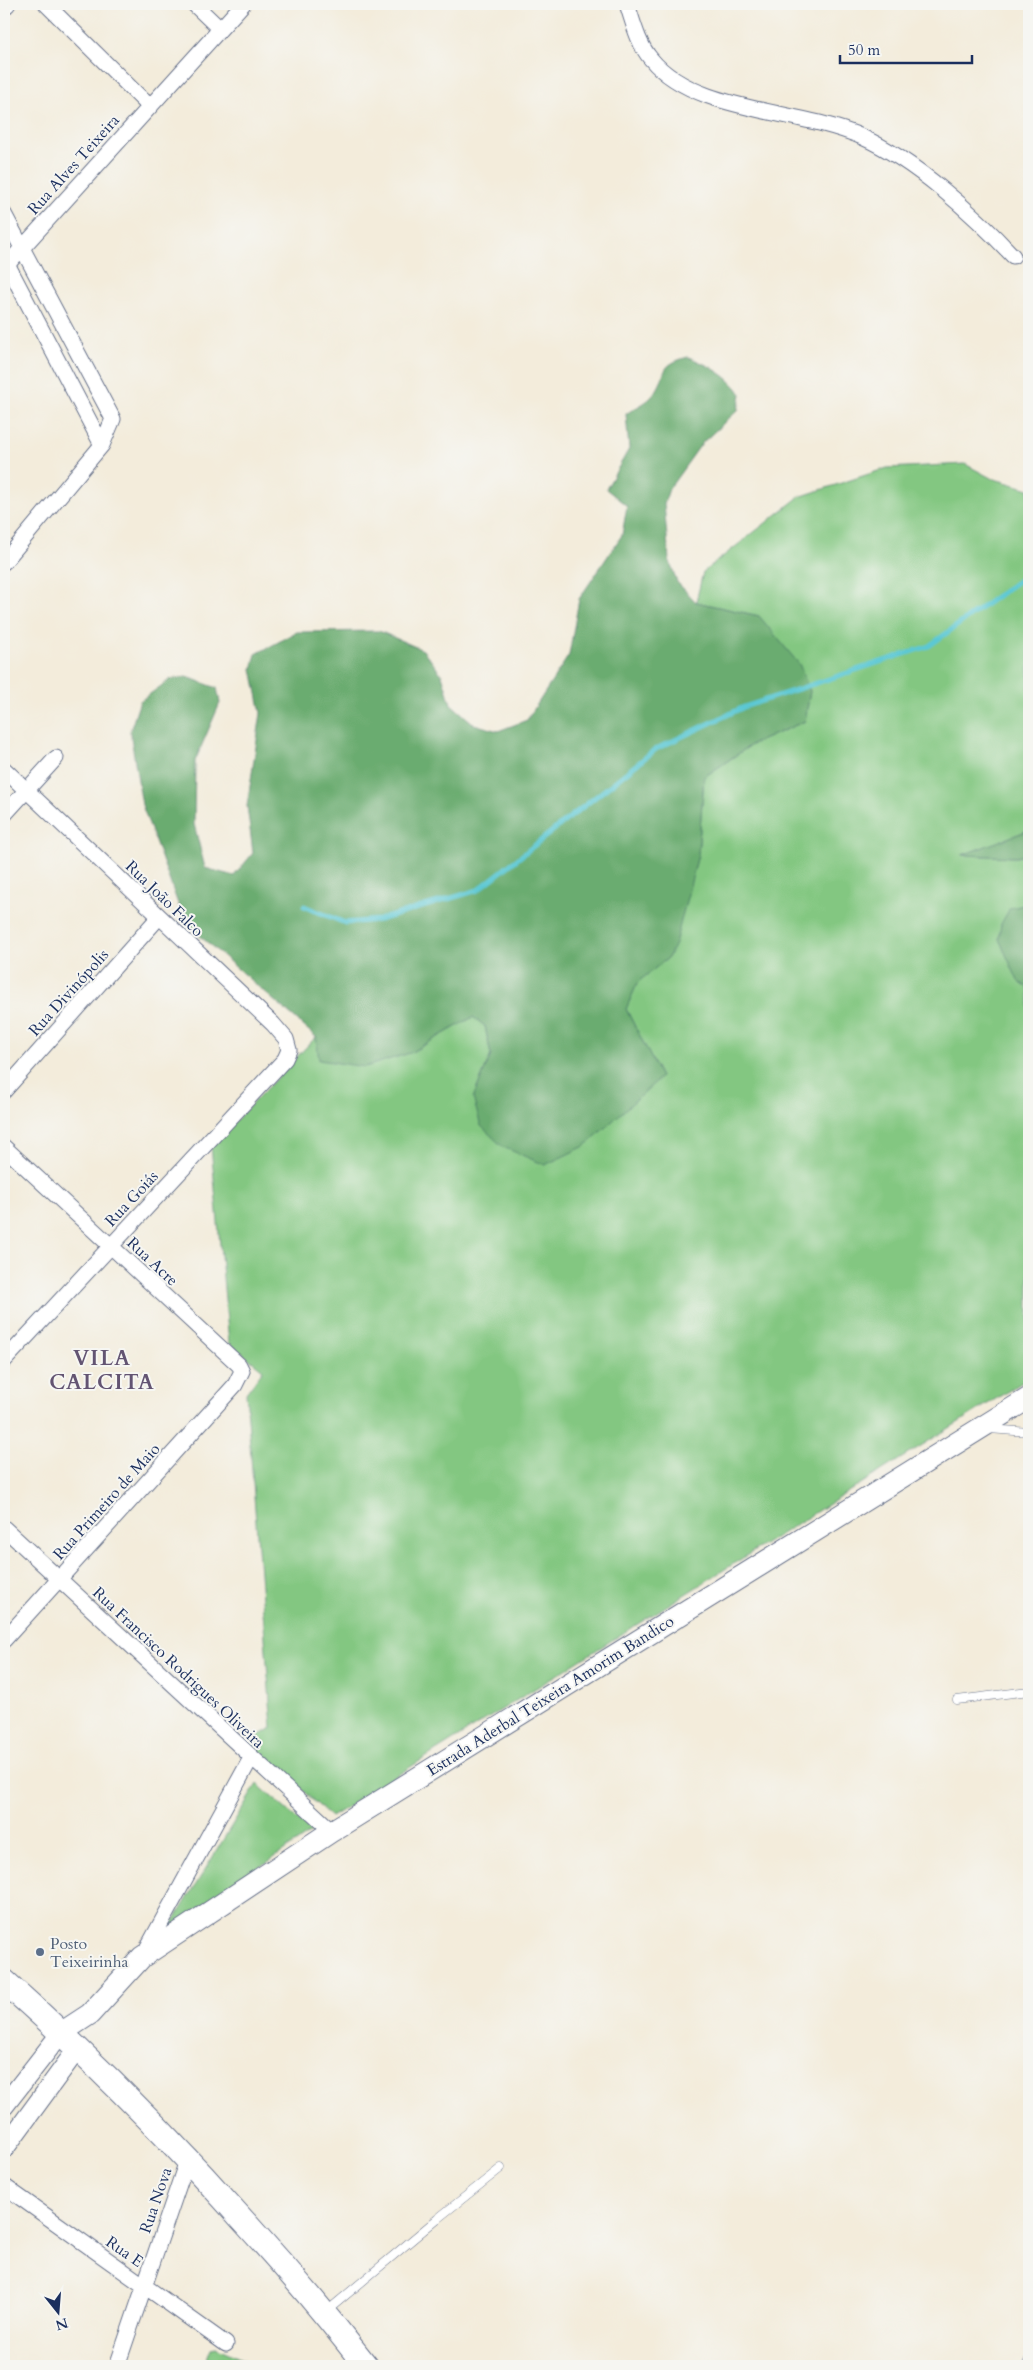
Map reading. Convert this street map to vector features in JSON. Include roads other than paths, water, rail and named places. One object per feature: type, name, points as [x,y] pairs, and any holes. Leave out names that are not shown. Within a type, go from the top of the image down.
[{"type":"main road","name":"Estrada Aderbal Teixeira Amorim Bandico","points":[[69,2040],[142,1957],[332,1831],[1029,1398]]},
{"type":"main road","points":[[4,1981],[69,2040],[188,2158],[325,2312],[366,2366]]},
{"type":"street","points":[[4,8],[8,4]]},
{"type":"street","points":[[46,4],[149,106]]},
{"type":"street","points":[[194,4],[220,29]]},
{"type":"street","name":"Rua Alves Teixeira","points":[[5,263],[22,248],[243,4]]},
{"type":"street","points":[[627,4],[636,33],[650,58],[665,74],[680,84],[701,93],[739,104],[837,126],[864,138],[898,158],[950,196],[985,226],[1013,256]]},
{"type":"street","points":[[4,214],[113,419],[102,445],[4,562]]},
{"type":"street","points":[[5,263],[102,445]]},
{"type":"street","points":[[4,815],[56,758]]},
{"type":"street","name":"Rua João Falco","points":[[4,768],[286,1039],[289,1050],[285,1059]]},
{"type":"street","name":"Rua Divinópolis","points":[[4,1091],[159,916]]},
{"type":"street","name":"Rua Goiás","points":[[4,1361],[285,1059]]},
{"type":"street","name":"Rua Acre","points":[[4,1147],[239,1365],[241,1374],[235,1385]]},
{"type":"street","name":"Rua Primeiro de Maio","points":[[4,1640],[235,1385]]},
{"type":"street","name":"Rua Francisco Rodrigues Oliveira","points":[[4,1528],[332,1831]]},
{"type":"street","points":[[142,1957],[251,1758]]},
{"type":"street","points":[[4,2106],[69,2040]]},
{"type":"street","points":[[4,2149],[69,2040]]},
{"type":"street","name":"Rua Nova","points":[[117,2366],[188,2158]]},
{"type":"street","name":"Rua E","points":[[4,2186],[226,2344]]},
{"type":"lane","points":[[980,1429],[1029,1432]]},
{"type":"lane","points":[[957,1700],[1029,1691]]},
{"type":"lane","points":[[325,2312],[501,2168]]},
{"type":"lane","points":[[1026,2366],[1029,2360]]},
{"type":"waterway","points":[[304,906],[345,923],[379,920],[478,890],[656,749],[744,707],[929,646],[1029,573]]},
{"type":"place","name":"Posto Teixeirinha","points":[[40,1952]]},
{"type":"district","name":"VILA CALCITA","points":[[102,1370]]}]
